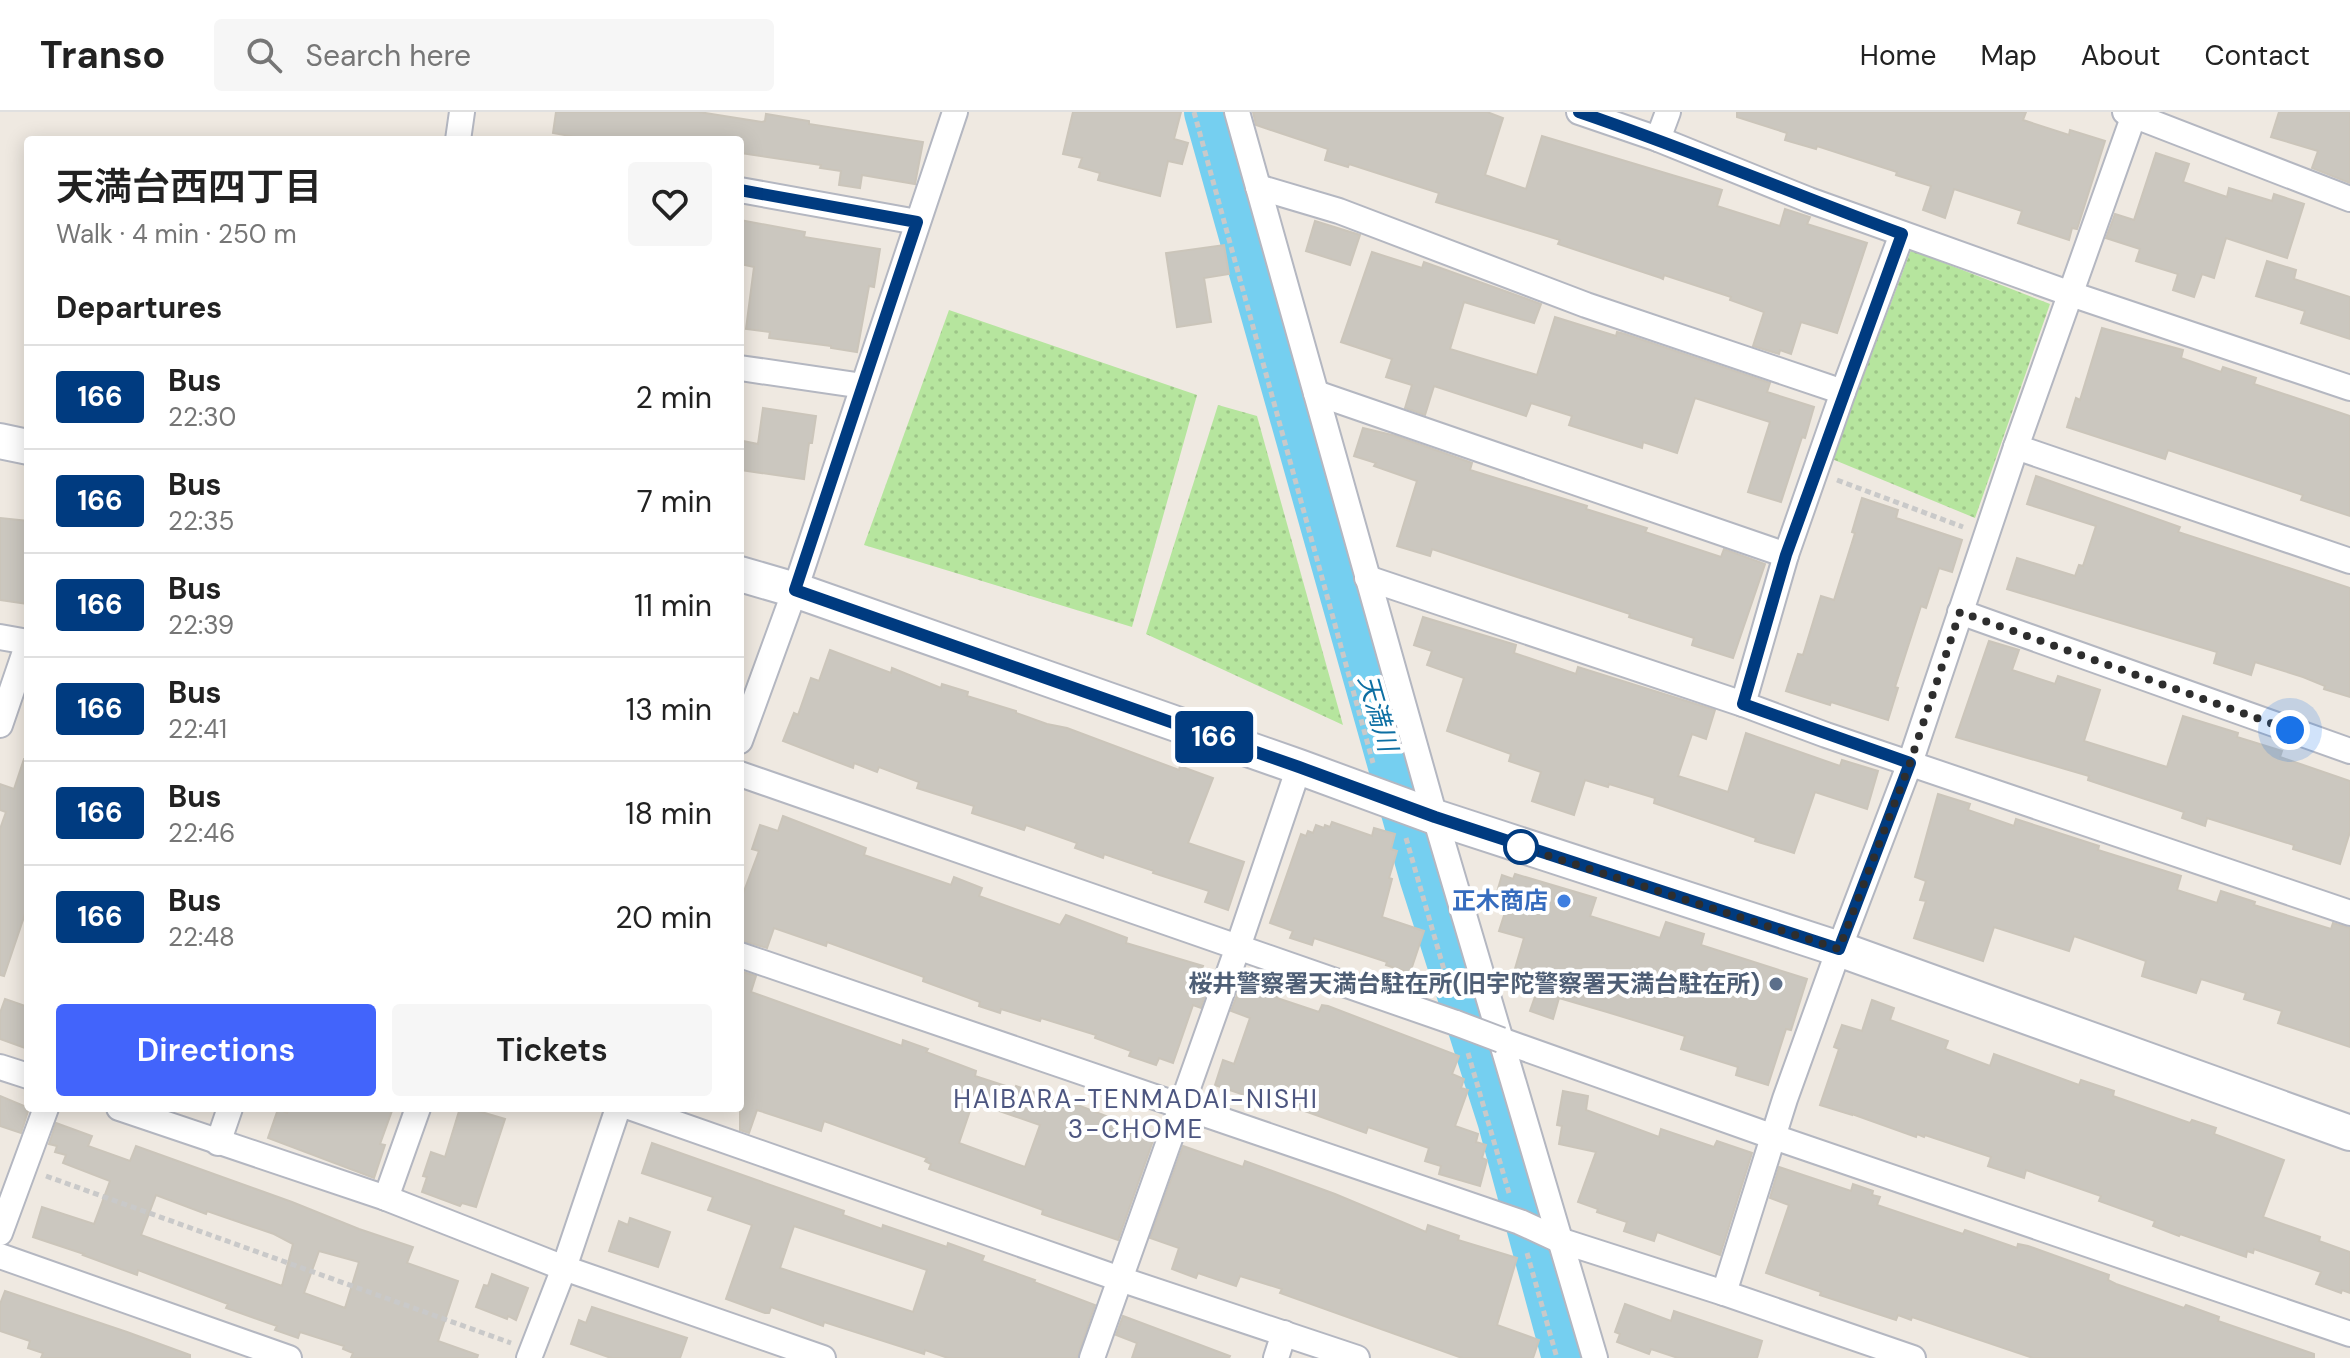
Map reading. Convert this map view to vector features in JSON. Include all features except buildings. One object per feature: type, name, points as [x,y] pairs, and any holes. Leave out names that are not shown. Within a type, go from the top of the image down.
[{"type":"street","points":[[459,136],[462,112]]},
{"type":"street","points":[[744,730],[795,590],[955,112]]},
{"type":"street","points":[[1237,112],[1435,817],[1595,1358]]},
{"type":"street","points":[[1579,112],[1658,139],[1902,234],[2350,388]]},
{"type":"street","points":[[1658,139],[1668,112]]},
{"type":"street","points":[[1724,1293],[1785,1099],[1910,763],[2131,113],[2350,199]]},
{"type":"street","points":[[1258,187],[1339,211],[1586,305],[1843,392]]},
{"type":"street","points":[[744,191],[917,222]]},
{"type":"street","points":[[1743,704],[1786,555],[1902,234]]},
{"type":"street","points":[[744,369],[863,386]]},
{"type":"street","points":[[1316,393],[1786,555]]},
{"type":"street","points":[[0,441],[24,446]]},
{"type":"street","points":[[2016,447],[2350,561]]},
{"type":"street","points":[[744,575],[795,590],[1435,817],[1839,949],[2350,1133]]},
{"type":"street","points":[[1367,578],[2350,913]]},
{"type":"street","points":[[1960,612],[2350,751]]},
{"type":"street","points":[[0,637],[24,642]]},
{"type":"street","points":[[0,725],[24,655]]},
{"type":"street","points":[[1092,1358],[1299,767]]},
{"type":"street","points":[[744,775],[1238,947],[1460,1033],[1501,1040],[2350,1334]]},
{"type":"street","points":[[744,956],[1520,1222],[1559,1240],[1913,1358]]},
{"type":"street","points":[[0,1067],[24,1075]]},
{"type":"street","points":[[0,1233],[45,1112]]},
{"type":"street","points":[[130,1112],[386,1198],[564,1268],[823,1358]]},
{"type":"street","points":[[218,1143],[229,1112]]},
{"type":"street","points":[[386,1198],[417,1112]]},
{"type":"street","points":[[531,1354],[564,1268],[617,1112]]},
{"type":"street","points":[[643,1112],[1120,1279],[1357,1358]]},
{"type":"street","points":[[0,1256],[289,1358]]},
{"type":"street","points":[[1276,1358],[1284,1333]]},
{"type":"path","points":[[1194,112],[1389,800],[1452,998]]},
{"type":"path","points":[[1815,472],[1986,536]]},
{"type":"path","points":[[1460,1033],[1509,1193]]},
{"type":"path","points":[[24,1168],[531,1354]]},
{"type":"path","points":[[1527,1253],[1557,1358]]},
{"type":"green space","points":[[1911,250],[2050,304],[1975,518],[1832,459]]},
{"type":"green space","points":[[949,310],[1197,395],[1132,627],[864,545]]},
{"type":"green space","points":[[1218,405],[1257,416],[1343,725],[1146,634]]},
{"type":"waterway","name":"天満川","points":[[1209,112],[1424,876],[1502,1119],[1567,1358]]},
{"type":"bus line","name":"166","points":[[744,191],[917,222],[795,590],[1551,857],[1839,949],[1910,763],[1743,704],[1786,555],[1902,234],[1658,139],[1579,112]]},
{"type":"place","name":"正木商店","points":[[1564,901]]},
{"type":"place","name":"桜井警察署天満台駐在所(旧宇陀警察署天満台駐在所)","points":[[1776,984]]},
{"type":"district","name":"HAIBARA-TENMADAI-NISHI 3-CHOME","points":[[1136,1114]]},
{"type":"route","points":[[1521,847],[1839,949],[1910,763],[1960,612],[2290,730]]}]
